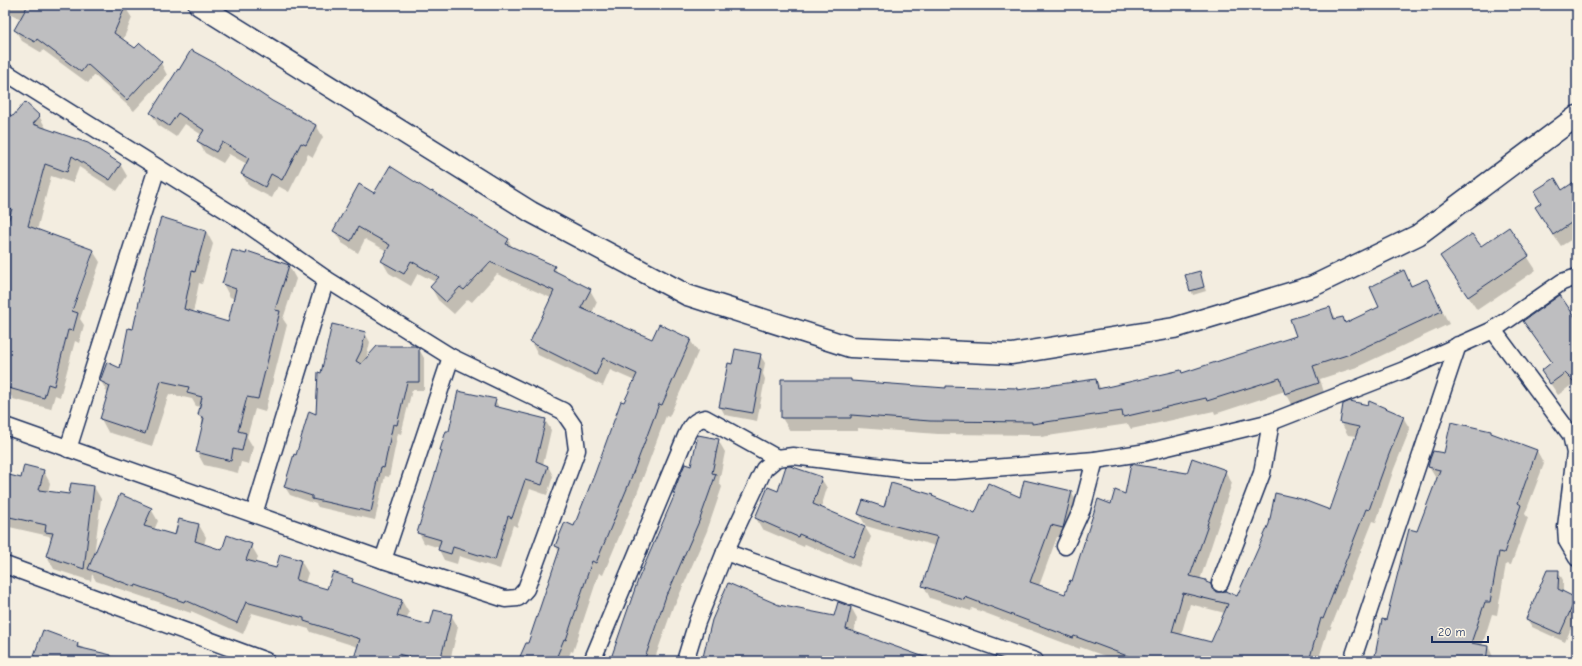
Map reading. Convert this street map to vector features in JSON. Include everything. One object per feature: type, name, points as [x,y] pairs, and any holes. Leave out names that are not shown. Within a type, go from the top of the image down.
[{"type":"street","points":[[199,5],[531,212],[687,295],[850,346],[1012,354],[1174,328],[1313,286],[1418,235],[1577,116]]},
{"type":"street","points":[[5,72],[240,219],[326,279],[451,357],[563,411],[574,427],[577,450],[526,589],[518,598],[506,599],[383,560],[5,426]]},
{"type":"street","points":[[68,449],[157,168]]},
{"type":"street","points":[[685,661],[697,622],[725,552],[764,469],[776,458],[793,456],[916,471],[954,471],[1095,460],[1147,452],[1271,422],[1404,370],[1493,330],[1562,282],[1577,277]]},
{"type":"street","points":[[254,514],[326,279]]},
{"type":"street","points":[[1493,330],[1571,435],[1575,453],[1566,527],[1568,541],[1577,558]]},
{"type":"street","points":[[1352,661],[1458,345]]},
{"type":"street","points":[[383,560],[451,357]]},
{"type":"street","points":[[592,661],[686,436],[693,423],[698,419],[705,418],[776,458]]},
{"type":"street","points":[[1220,583],[1262,473],[1271,422]]},
{"type":"street","points":[[1065,546],[1082,509],[1095,460]]},
{"type":"street","points":[[725,552],[1035,661]]},
{"type":"street","points":[[5,565],[266,661]]},
{"type":"building","points":[[28,5],[126,5],[114,33],[135,48],[140,43],[162,62],[127,100],[87,64],[81,72],[37,39],[35,42],[14,30]]},
{"type":"building","points":[[191,50],[213,62],[272,101],[316,125],[306,145],[301,143],[282,180],[271,174],[265,187],[241,174],[249,158],[222,142],[216,152],[197,141],[204,130],[178,113],[169,126],[150,113]]},
{"type":"building","points":[[25,102],[40,116],[33,124],[88,143],[121,164],[110,180],[72,156],[67,172],[45,164],[28,226],[94,250],[72,311],[78,313],[73,331],[68,330],[54,386],[48,384],[44,398],[5,387],[5,231],[12,209],[5,207],[5,113],[13,116]]},
{"type":"building","points":[[390,166],[509,239],[506,244],[555,266],[553,270],[591,289],[581,308],[652,339],[659,324],[691,339],[662,405],[659,404],[628,486],[596,563],[592,561],[566,640],[564,639],[555,661],[518,661],[526,643],[528,643],[560,548],[555,546],[565,522],[574,526],[621,401],[624,402],[637,374],[603,358],[596,375],[530,342],[554,291],[490,262],[464,290],[460,287],[446,302],[430,287],[439,277],[411,261],[404,274],[381,261],[390,245],[358,227],[351,241],[333,231],[359,184],[374,193]]},
{"type":"building","points":[[1555,178],[1562,190],[1577,180],[1577,219],[1553,235],[1535,207],[1541,203],[1534,191]]},
{"type":"building","points":[[161,217],[206,231],[195,272],[192,271],[184,309],[228,322],[236,289],[222,284],[232,250],[246,254],[247,251],[289,265],[275,310],[280,311],[258,399],[247,397],[238,431],[246,433],[242,451],[233,449],[231,461],[196,452],[204,418],[198,415],[202,397],[187,393],[189,387],[161,381],[145,434],[100,419],[110,386],[100,381],[107,362],[120,368],[128,328],[133,329],[146,270]]},
{"type":"building","points":[[1509,227],[1529,256],[1468,297],[1440,256],[1472,234],[1481,246]]},
{"type":"building","points":[[1404,270],[1411,286],[1427,279],[1442,311],[1350,354],[1313,366],[1319,383],[1285,394],[1280,378],[1207,401],[1206,398],[1123,417],[1122,411],[1032,424],[1032,422],[930,421],[851,415],[851,418],[781,418],[781,379],[851,379],[851,381],[946,388],[946,386],[1017,388],[1017,390],[1096,379],[1098,389],[1181,370],[1182,373],[1296,336],[1290,319],[1330,307],[1334,319],[1343,317],[1345,323],[1379,307],[1370,287]]},
{"type":"building","points":[[1200,271],[1204,287],[1190,291],[1185,275]]},
{"type":"building","points":[[1560,295],[1577,320],[1577,385],[1565,373],[1550,384],[1541,371],[1552,362],[1523,321]]},
{"type":"building","points":[[332,324],[366,332],[361,351],[356,361],[361,364],[377,346],[415,346],[419,348],[419,382],[407,382],[397,425],[393,424],[384,468],[381,467],[371,512],[312,499],[312,496],[284,487],[294,454],[296,455],[309,411],[316,414],[318,372],[321,373]]},
{"type":"building","points":[[735,349],[761,354],[758,369],[761,370],[753,413],[719,407],[728,363],[732,364]]},
{"type":"building","points":[[458,391],[496,399],[494,406],[546,419],[536,461],[548,466],[542,485],[525,480],[512,518],[508,516],[495,560],[453,547],[451,554],[438,550],[441,540],[417,533],[442,451],[440,450],[446,431],[449,431]]},
{"type":"building","points":[[1350,401],[1368,405],[1369,401],[1404,416],[1369,510],[1366,509],[1323,619],[1321,618],[1309,661],[1147,661],[1130,657],[1074,636],[1073,638],[965,597],[964,600],[922,586],[938,537],[876,521],[858,514],[863,500],[884,507],[891,483],[933,495],[932,496],[975,513],[988,483],[1020,497],[1024,480],[1072,491],[1063,528],[1051,525],[1030,582],[1065,594],[1070,580],[1072,581],[1098,499],[1111,504],[1115,490],[1125,494],[1131,464],[1187,473],[1192,458],[1226,470],[1190,576],[1206,580],[1206,582],[1211,584],[1212,589],[1216,592],[1225,591],[1237,596],[1269,524],[1275,493],[1301,499],[1330,510],[1359,427],[1340,423],[1343,404]],"holes":[[[1183,593],[1228,604],[1211,642],[1172,632]]]},
{"type":"building","points":[[1451,422],[1491,431],[1491,433],[1537,450],[1518,503],[1521,505],[1504,553],[1499,552],[1490,602],[1485,602],[1471,643],[1488,646],[1486,661],[1374,661],[1382,619],[1386,620],[1409,529],[1417,531],[1440,470],[1428,467],[1430,459],[1433,451],[1444,453]]},
{"type":"building","points":[[698,435],[719,439],[712,473],[716,474],[700,519],[667,593],[644,661],[610,661],[638,580],[675,494],[673,494],[679,478],[685,464],[691,466]]},
{"type":"building","points":[[24,465],[44,470],[39,490],[69,494],[71,483],[94,486],[84,569],[46,556],[53,533],[45,532],[46,525],[5,516],[5,474],[21,478]]},
{"type":"building","points":[[786,466],[822,477],[813,504],[865,526],[853,557],[799,534],[798,537],[755,518],[768,487],[778,491]]},
{"type":"building","points":[[120,494],[152,508],[144,526],[175,535],[179,519],[199,524],[195,541],[222,550],[227,535],[252,544],[246,560],[276,568],[280,554],[301,560],[296,580],[327,589],[333,572],[353,579],[352,582],[402,600],[397,616],[430,625],[434,610],[452,614],[440,661],[425,661],[398,654],[395,661],[353,661],[360,639],[304,621],[304,618],[246,602],[237,623],[185,600],[184,602],[136,585],[135,587],[88,569]]},
{"type":"building","points":[[1547,570],[1559,570],[1558,589],[1576,598],[1560,634],[1526,619]]},
{"type":"building","points":[[728,583],[779,605],[834,616],[838,602],[851,607],[846,629],[930,659],[930,661],[702,661],[712,620]]},
{"type":"building","points":[[43,630],[78,643],[77,647],[111,655],[110,661],[32,661]]}]
